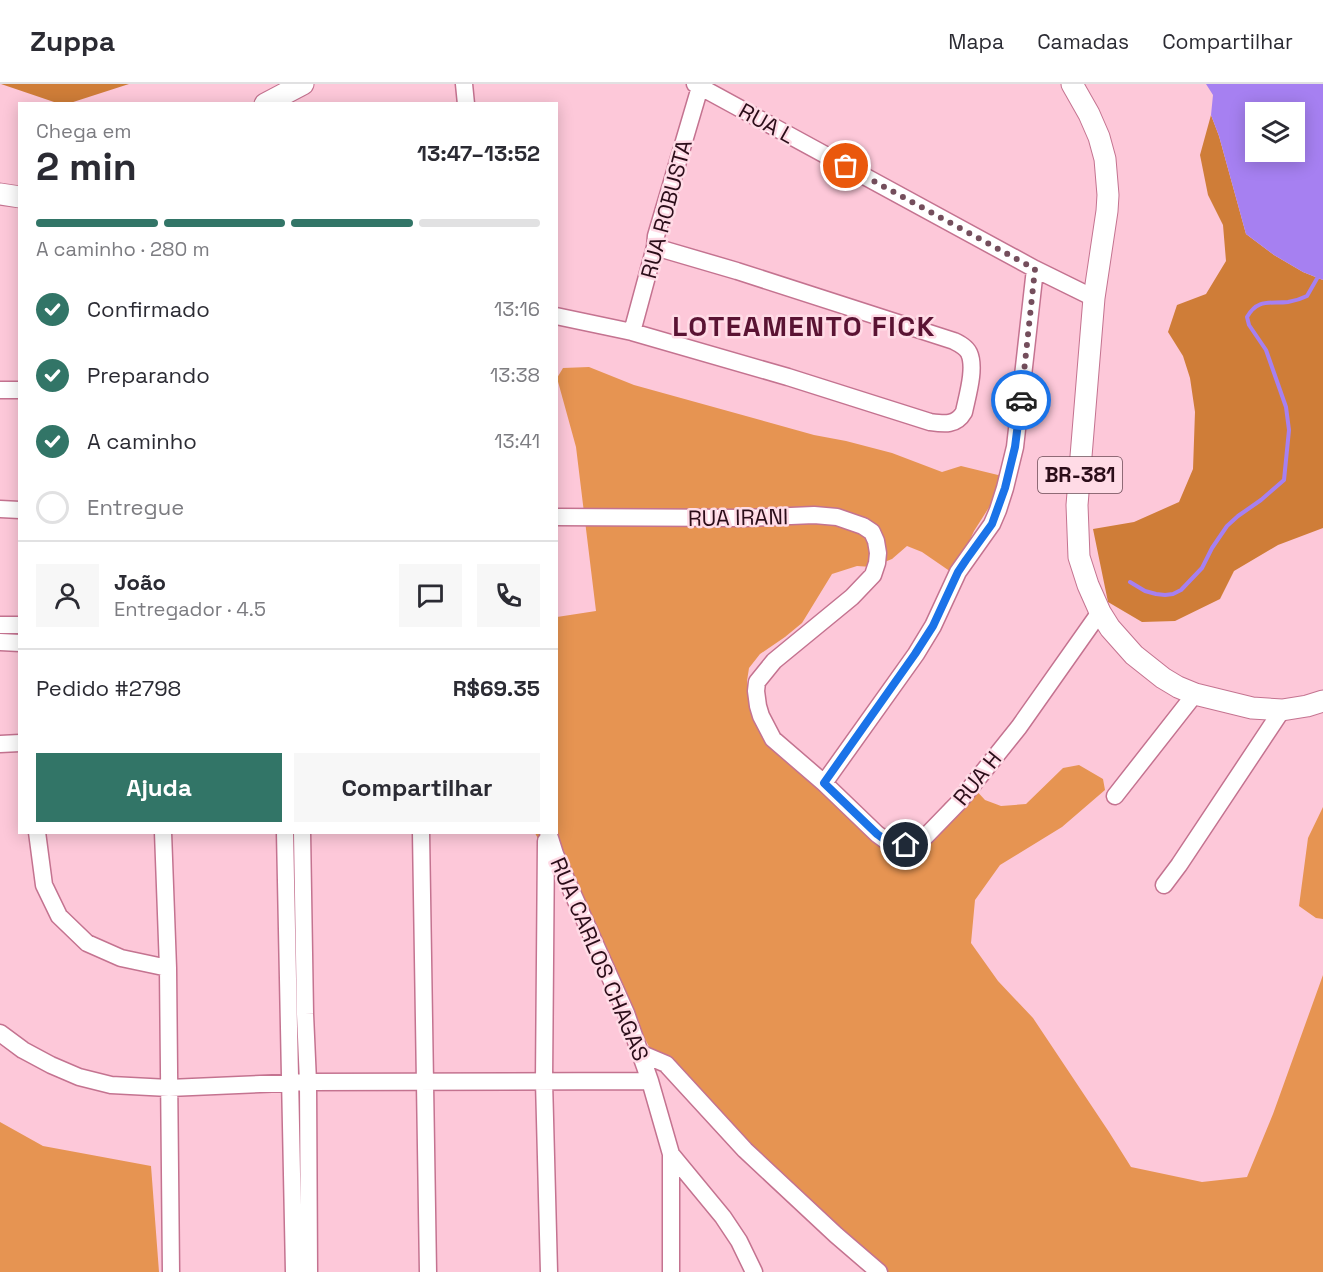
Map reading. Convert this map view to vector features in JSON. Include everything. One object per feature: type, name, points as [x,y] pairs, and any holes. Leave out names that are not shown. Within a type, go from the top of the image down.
[{"type":"main road","points":[[269,102],[303,84]]},
{"type":"main road","name":"BR-381","points":[[1072,84],[1099,137],[1107,177],[1107,211],[1094,298],[1077,505],[1079,557],[1088,585],[1110,628],[1134,655],[1163,678],[1195,694],[1252,708],[1282,710],[1323,701]]},
{"type":"main road","points":[[0,194],[18,197]]},
{"type":"street","points":[[464,84],[466,102]]},
{"type":"street","name":"RUA L","points":[[698,85],[1035,269],[1094,298]]},
{"type":"street","name":"RUA ROBUSTA","points":[[632,332],[698,85]]},
{"type":"street","points":[[558,316],[632,332],[788,377],[930,422],[952,423],[961,418],[964,412],[971,364],[968,352],[963,346],[954,341],[655,247]]},
{"type":"street","points":[[824,783],[921,645],[933,626],[958,572],[992,524],[998,510],[1015,447],[1035,269]]},
{"type":"street","points":[[0,390],[18,390]]},
{"type":"street","points":[[0,510],[18,510]]},
{"type":"street","name":"RUA IRANI","points":[[558,517],[745,518],[814,515],[837,517],[872,532],[878,553],[873,575]]},
{"type":"street","name":"RUA H","points":[[873,575],[852,597],[774,661],[757,682],[756,691],[764,723],[774,739],[877,834],[888,842],[906,845],[913,844],[926,836],[959,802],[1019,727],[1100,612]]},
{"type":"street","points":[[0,625],[18,625]]},
{"type":"street","points":[[0,642],[18,643]]},
{"type":"street","points":[[1114,796],[1195,694]]},
{"type":"street","points":[[1164,885],[1282,710]]},
{"type":"street","points":[[0,744],[18,743]]},
{"type":"street","points":[[37,834],[44,885],[59,916],[87,943],[121,958],[168,968]]},
{"type":"street","points":[[164,834],[168,968],[171,1272]]},
{"type":"street","points":[[285,834],[294,1272]]},
{"type":"street","points":[[302,834],[308,1082],[309,1272]]},
{"type":"street","points":[[421,834],[428,1272]]},
{"type":"street","points":[[547,834],[544,1081],[549,1272]]},
{"type":"street","name":"RUA CARLOS CHAGAS","points":[[548,834],[626,1013],[650,1081],[671,1154],[723,1217],[739,1241],[754,1272]]},
{"type":"street","points":[[0,1033],[23,1050],[51,1065],[79,1077],[111,1085],[169,1088],[308,1082],[650,1081]]},
{"type":"street","points":[[640,1053],[666,1064],[745,1150],[879,1272]]},
{"type":"street","points":[[671,1154],[671,1272]]},
{"type":"shaded area","points":[[1,84],[129,84],[73,102],[54,102]]},
{"type":"shaded area","points":[[1206,84],[1323,84],[1323,280],[1303,272],[1274,255],[1246,234],[1211,115],[1213,95]]},
{"type":"shaded area","points":[[1211,115],[1246,234],[1274,255],[1303,272],[1323,280],[1323,528],[1278,545],[1234,571],[1220,599],[1175,621],[1142,622],[1108,602],[1093,529],[1134,522],[1179,502],[1193,469],[1195,412],[1190,378],[1183,356],[1168,332],[1177,305],[1206,294],[1226,261],[1223,225],[1208,195],[1200,155]]},
{"type":"shaded area","points":[[589,367],[634,385],[814,435],[892,453],[942,472],[961,466],[1000,474],[995,498],[974,531],[954,574],[922,552],[907,546],[892,559],[872,567],[857,566],[832,574],[802,623],[760,654],[749,668],[747,681],[751,703],[776,740],[887,843],[927,831],[945,803],[973,787],[985,800],[1001,806],[1026,804],[1063,768],[1079,765],[1103,779],[1105,790],[1062,827],[1000,865],[975,900],[971,943],[998,981],[1033,1018],[1131,1167],[1202,1182],[1247,1177],[1273,1114],[1323,975],[1323,1272],[868,1272],[662,1071],[536,834],[558,834],[558,617],[596,611],[576,447],[558,382],[558,376],[563,368]]},
{"type":"shaded area","points":[[1323,807],[1323,919],[1316,918],[1299,906],[1308,838]]},
{"type":"shaded area","points":[[0,1122],[43,1146],[151,1166],[159,1272],[0,1272]]},
{"type":"waterway","points":[[1130,582],[1145,591],[1156,594],[1173,594],[1181,590],[1202,568],[1227,526],[1284,480],[1289,430],[1286,407],[1266,350],[1249,325],[1247,317],[1260,304],[1288,302],[1307,296],[1323,268]]},
{"type":"way so far","points":[[846,166],[1035,269],[1021,400]]},
{"type":"district","name":"LOTEAMENTO FICK","points":[[804,326]]},
{"type":"route","points":[[906,845],[888,842],[877,834],[824,783],[915,654],[933,626],[958,572],[992,524],[1005,488],[1015,447],[1021,400]]}]
